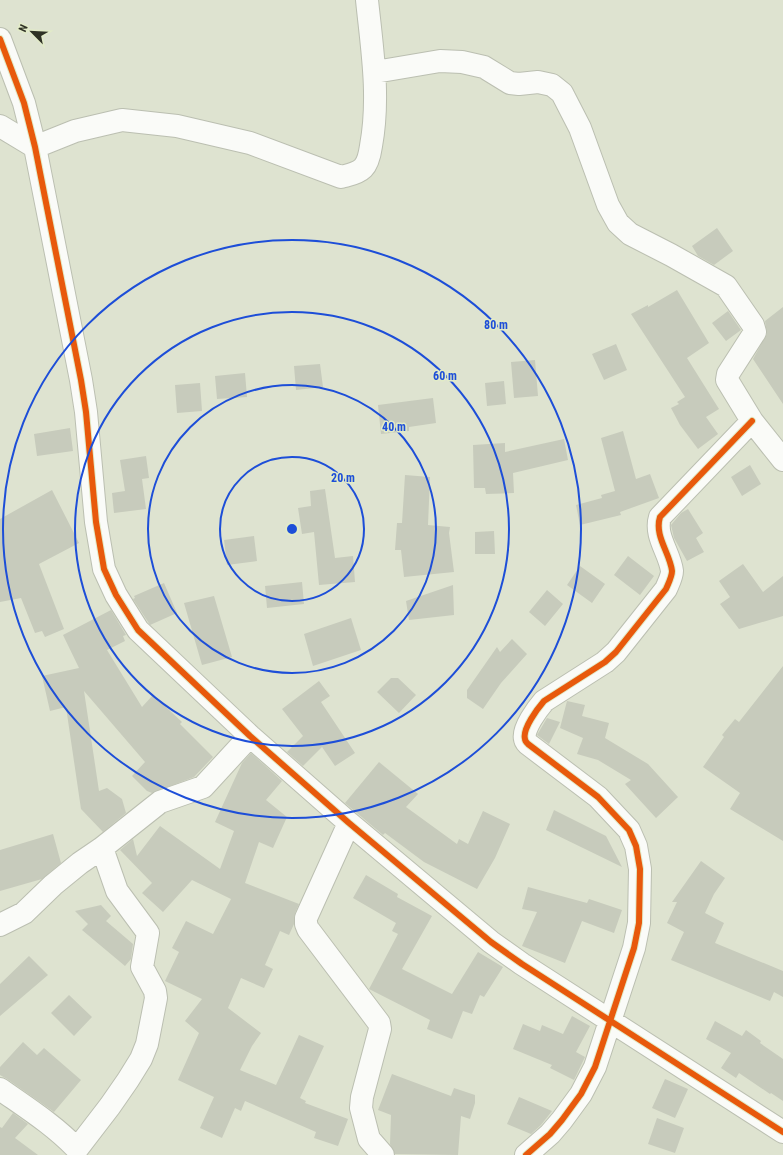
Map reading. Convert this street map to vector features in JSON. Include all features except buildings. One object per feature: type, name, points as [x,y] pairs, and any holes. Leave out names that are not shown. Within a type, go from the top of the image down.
[{"type":"street","points":[[35,147],[75,131],[122,120],[192,129],[250,143],[341,176],[353,174],[364,168],[370,155],[374,128],[375,72],[367,0]]},
{"type":"street","points":[[0,39],[24,103],[35,147],[81,380],[86,412],[96,522],[104,568],[116,595],[138,630],[250,736],[349,823],[491,942],[522,964],[783,1132]]},
{"type":"street","points":[[375,72],[440,61],[462,62],[484,67],[510,83],[519,84],[538,82],[552,85],[562,93],[580,128],[608,205],[618,223],[630,234],[726,286],[753,325],[755,332],[728,374],[727,380],[752,421],[783,460]]},
{"type":"street","points":[[0,126],[35,147]]},
{"type":"street","points":[[526,1155],[550,1134],[581,1094],[595,1067],[634,948],[638,923],[640,869],[636,846],[628,830],[598,797],[528,744],[525,738],[525,732],[536,709],[544,701],[605,662],[616,652],[666,589],[672,572],[658,527],[660,517],[752,421]]},
{"type":"street","points":[[0,925],[24,913],[69,872],[160,802],[203,787],[250,736]]},
{"type":"street","points":[[349,823],[306,918],[306,924],[308,929],[379,1023],[380,1029],[362,1097],[361,1108],[369,1139],[383,1155]]},
{"type":"street","points":[[0,1089],[48,1122],[63,1134],[80,1152],[141,1058],[147,1044],[156,998],[155,991],[142,967],[148,933],[117,890],[102,848]]},
{"type":"cycle path","points":[[0,39],[24,103],[35,147],[81,380],[86,412],[96,522],[104,569],[116,595],[138,630],[250,736],[349,823],[491,942],[522,964],[783,1132]]},
{"type":"cycle path","points":[[526,1155],[550,1134],[562,1120],[581,1094],[595,1067],[634,948],[639,923],[640,869],[636,846],[629,830],[598,797],[528,744],[525,740],[526,730],[531,719],[544,701],[605,662],[616,652],[666,589],[671,578],[672,571],[671,564],[659,531],[660,517],[752,421]]}]
